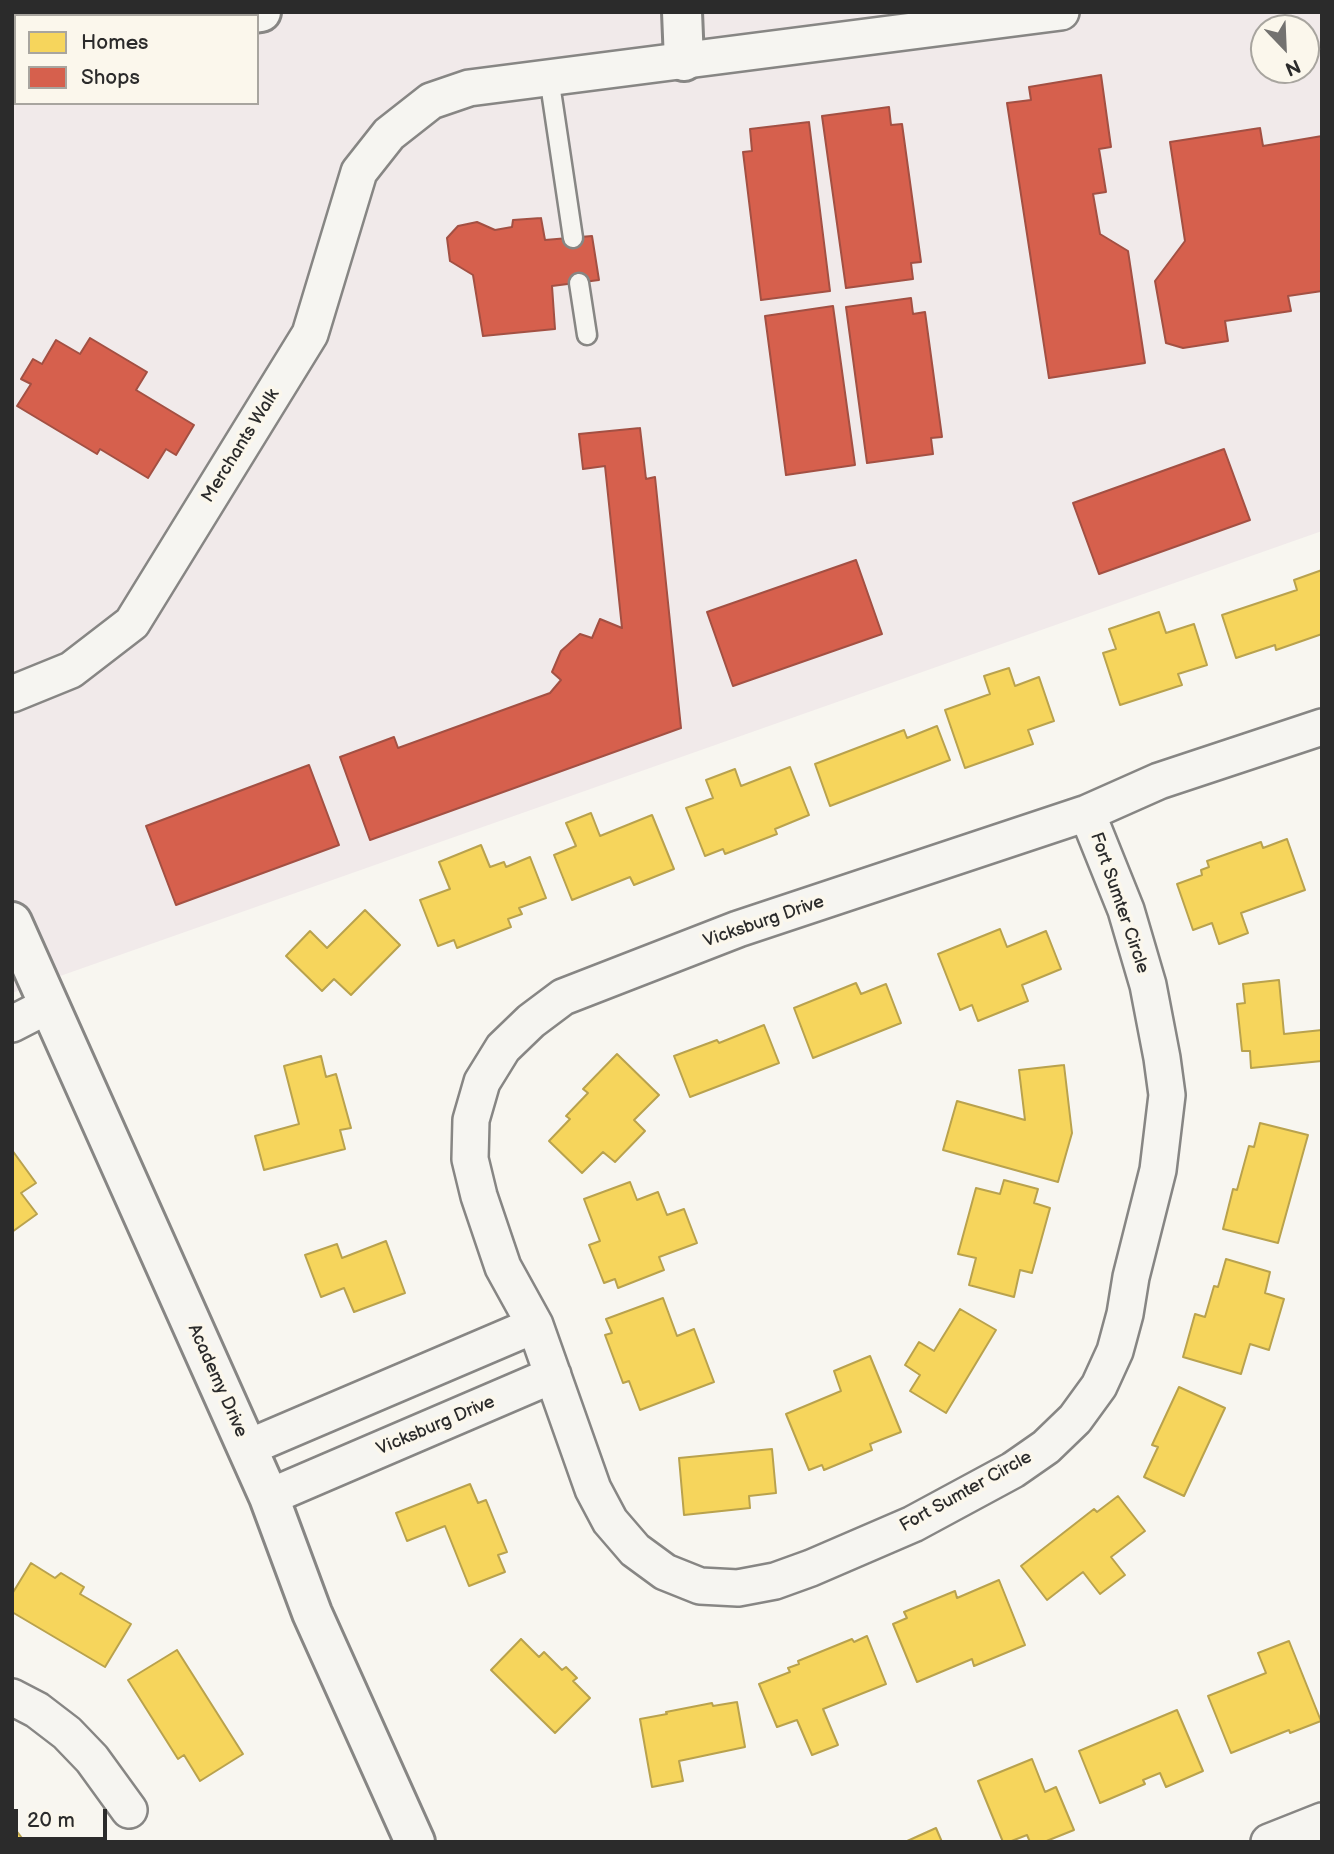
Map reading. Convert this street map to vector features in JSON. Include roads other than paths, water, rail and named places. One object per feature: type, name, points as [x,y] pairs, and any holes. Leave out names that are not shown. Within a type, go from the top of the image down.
[{"type":"main road","points":[[682,12],[684,61]]},
{"type":"main road","name":"Academy Drive","points":[[12,922],[270,1497],[312,1613],[415,1842]]},
{"type":"street","name":"Merchants Walk","points":[[12,694],[71,670],[132,623],[310,334],[359,172],[390,134],[431,101],[469,88],[1061,12]]},
{"type":"street","name":"Vicksburg Drive","points":[[270,1497],[553,1375],[535,1325],[503,1267],[479,1196],[470,1159],[471,1120],[482,1082],[503,1048],[531,1021],[563,997],[738,929],[1087,813],[1159,781],[1322,727]]},
{"type":"street","name":"Fort Sumter Circle","points":[[553,1375],[593,1489],[610,1521],[635,1550],[665,1572],[699,1586],[738,1588],[775,1581],[913,1524],[1013,1470],[1046,1447],[1075,1419],[1099,1387],[1115,1352],[1158,1170],[1167,1095],[1163,1058],[1148,985],[1126,910],[1087,813]]},
{"type":"street","points":[[12,1024],[49,1005]]},
{"type":"street","points":[[247,1448],[535,1325]]},
{"type":"street","points":[[12,1697],[37,1710],[59,1727],[92,1759],[129,1811]]},
{"type":"street","points":[[1269,1842],[1322,1821]]},
{"type":"lane","points":[[549,78],[573,238]]},
{"type":"lane","points":[[579,283],[587,335]]}]
